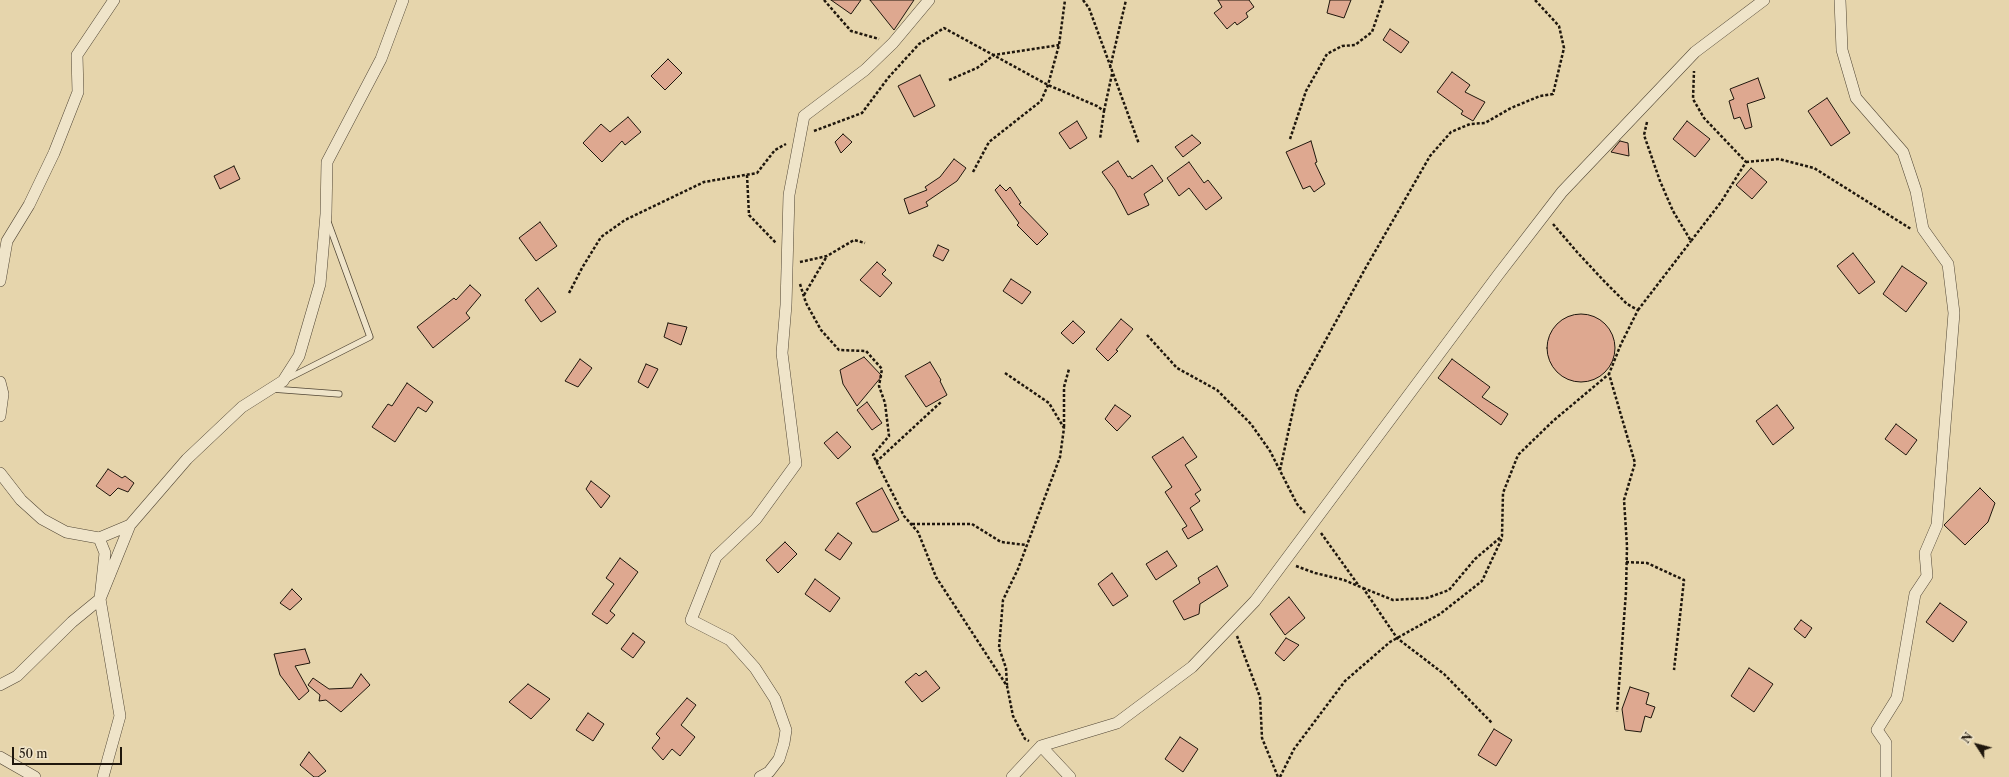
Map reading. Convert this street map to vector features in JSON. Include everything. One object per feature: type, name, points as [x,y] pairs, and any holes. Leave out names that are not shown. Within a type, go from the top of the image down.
[{"type":"street","points":[[0,281],[7,241],[29,205],[51,159],[78,92],[78,55],[114,0]]},
{"type":"street","points":[[0,685],[17,676],[72,622],[100,599],[130,525],[187,459],[242,407],[283,381],[299,356],[320,284],[326,214],[326,162],[381,59],[404,0]]},
{"type":"street","points":[[760,777],[768,772],[779,759],[784,743],[786,730],[775,699],[755,668],[730,640],[690,620],[716,557],[756,519],[796,464],[782,353],[789,195],[804,116],[865,70],[893,43],[928,0]]},
{"type":"street","points":[[1012,777],[1041,746],[1117,723],[1192,667],[1255,601],[1498,275],[1554,203],[1592,160],[1695,52],[1764,0]]},
{"type":"street","points":[[1840,0],[1842,50],[1856,98],[1904,152],[1916,191],[1923,229],[1948,264],[1954,313],[1937,525],[1925,553],[1927,576],[1915,594],[1897,698],[1877,730],[1886,743],[1886,777]]},
{"type":"street","points":[[0,382],[3,394],[0,416]]},
{"type":"street","points":[[0,473],[21,500],[42,519],[66,532],[99,538],[130,525]]},
{"type":"street","points":[[99,538],[105,553],[100,599],[120,716],[103,777]]},
{"type":"street","points":[[1041,746],[1070,777]]},
{"type":"street","points":[[0,757],[35,777]]},
{"type":"lane","points":[[283,381],[370,337],[326,214]]},
{"type":"lane","points":[[270,389],[339,394]]},
{"type":"path","points":[[824,0],[851,31],[893,43]]},
{"type":"path","points":[[973,172],[989,142],[1041,101],[1048,85],[1059,45],[1065,0]]},
{"type":"path","points":[[1083,0],[1089,8],[1139,144]]},
{"type":"path","points":[[1100,139],[1104,111],[1112,76],[1110,67],[1126,0]]},
{"type":"path","points":[[1290,139],[1306,90],[1327,54],[1342,46],[1355,46],[1372,32],[1383,0]]},
{"type":"path","points":[[1280,470],[1297,392],[1430,156],[1451,132],[1470,124],[1485,123],[1518,105],[1540,96],[1552,94],[1564,48],[1559,26],[1535,0]]},
{"type":"path","points":[[569,294],[582,268],[601,237],[625,220],[704,182],[757,173],[774,150],[800,137],[862,112],[888,78],[919,44],[944,28],[1048,85],[1097,106],[1104,111]]},
{"type":"path","points":[[949,80],[977,68],[994,55],[1059,45]]},
{"type":"path","points":[[1695,52],[1693,99],[1704,118],[1746,162],[1779,160],[1814,168],[1912,230]]},
{"type":"path","points":[[1647,120],[1644,135],[1660,181],[1673,211],[1691,240]]},
{"type":"path","points":[[1279,777],[1294,749],[1345,682],[1397,638],[1440,614],[1482,581],[1502,536],[1503,493],[1518,455],[1553,421],[1609,374],[1621,344],[1638,310],[1721,202],[1746,162]]},
{"type":"path","points":[[747,175],[749,215],[765,234],[798,262],[827,256],[854,240],[865,243]]},
{"type":"path","points":[[1554,203],[1553,223],[1604,281],[1627,304],[1638,310]]},
{"type":"path","points":[[804,295],[827,256]]},
{"type":"path","points":[[799,282],[821,330],[839,350],[866,352],[882,369],[879,386],[885,403],[889,436],[873,455],[904,516],[918,532],[936,577],[1007,686]]},
{"type":"path","points":[[1147,335],[1177,368],[1217,390],[1251,424],[1270,451],[1297,504],[1313,523],[1358,586]]},
{"type":"path","points":[[1041,746],[1026,739],[1013,716],[1007,686],[1006,668],[999,648],[1003,600],[1018,569],[1060,457],[1064,428],[1064,387],[1069,369]]},
{"type":"path","points":[[1005,373],[1049,403],[1064,428]]},
{"type":"path","points":[[1609,374],[1635,463],[1624,500],[1626,592],[1617,712]]},
{"type":"path","points":[[876,462],[941,402]]},
{"type":"path","points":[[911,524],[972,524],[1002,542],[1026,545]]},
{"type":"path","points":[[1284,562],[1315,573],[1344,580],[1393,600],[1427,598],[1449,590],[1475,559],[1502,536]]},
{"type":"path","points":[[1626,562],[1647,563],[1684,580],[1674,670]]},
{"type":"path","points":[[1363,588],[1397,638],[1444,674],[1492,724]]},
{"type":"path","points":[[1232,624],[1260,697],[1262,738],[1279,777]]},
{"type":"building","points":[[831,0],[861,0],[851,14]]},
{"type":"building","points":[[870,0],[914,0],[894,30]]},
{"type":"building","points":[[1218,0],[1249,0],[1254,7],[1246,13],[1248,17],[1237,25],[1235,22],[1227,29],[1214,13],[1222,7]]},
{"type":"building","points":[[1330,0],[1351,0],[1344,18],[1327,13]]},
{"type":"building","points":[[1390,29],[1409,42],[1401,53],[1383,40]]},
{"type":"building","points":[[668,59],[682,73],[665,90],[651,76]]},
{"type":"building","points":[[1452,72],[1470,85],[1465,92],[1485,102],[1473,121],[1461,114],[1463,111],[1437,92]]},
{"type":"building","points":[[920,75],[935,106],[914,117],[898,86]]},
{"type":"building","points":[[1758,78],[1765,98],[1747,104],[1752,127],[1745,129],[1740,117],[1734,119],[1729,101],[1734,99],[1730,89]]},
{"type":"building","points":[[1827,98],[1850,133],[1831,146],[1808,111]]},
{"type":"building","points":[[628,117],[641,132],[625,145],[622,141],[602,162],[583,143],[601,124],[610,132]]},
{"type":"building","points":[[1077,121],[1087,138],[1070,149],[1059,133]]},
{"type":"building","points":[[1687,121],[1710,139],[1695,157],[1673,139]]},
{"type":"building","points":[[843,134],[852,142],[841,153],[835,142]]},
{"type":"building","points":[[1192,135],[1201,143],[1183,157],[1175,147]]},
{"type":"building","points":[[1311,141],[1317,162],[1315,163],[1325,184],[1314,192],[1310,186],[1303,189],[1286,152]]},
{"type":"building","points":[[1620,141],[1628,143],[1629,156],[1611,152]]},
{"type":"building","points":[[954,159],[966,168],[957,181],[926,202],[928,206],[909,214],[904,199],[927,190],[925,187],[940,177]]},
{"type":"building","points":[[1118,161],[1128,177],[1130,176],[1132,179],[1152,165],[1163,181],[1144,194],[1149,205],[1128,215],[1115,190],[1102,172]]},
{"type":"building","points":[[1189,162],[1204,183],[1208,180],[1222,198],[1206,210],[1189,188],[1179,196],[1167,178]]},
{"type":"building","points":[[234,166],[240,179],[220,189],[214,176]]},
{"type":"building","points":[[1751,168],[1767,182],[1752,199],[1736,185]]},
{"type":"building","points":[[1000,185],[1006,191],[1010,187],[1021,203],[1019,204],[1048,234],[1037,245],[1017,225],[1019,223],[995,190]]},
{"type":"building","points":[[540,222],[557,246],[536,261],[519,238]]},
{"type":"building","points":[[938,245],[949,250],[943,261],[933,256]]},
{"type":"building","points":[[1853,253],[1875,282],[1859,294],[1837,266]]},
{"type":"building","points":[[877,262],[886,270],[882,274],[892,283],[880,297],[860,280]]},
{"type":"building","points":[[1902,266],[1927,283],[1906,312],[1883,294]]},
{"type":"building","points":[[1011,279],[1031,292],[1022,304],[1003,291]]},
{"type":"building","points":[[470,285],[481,295],[466,313],[470,318],[433,348],[417,327],[454,298],[456,300]]},
{"type":"building","points":[[538,288],[556,312],[541,322],[525,300]]},
{"type":"building","points":[[1581,314],[1594,317],[1605,324],[1612,335],[1615,348],[1612,361],[1605,372],[1594,379],[1581,382],[1568,379],[1557,372],[1550,361],[1547,348],[1550,335],[1557,324],[1568,317]]},
{"type":"building","points":[[1121,319],[1133,329],[1116,350],[1118,351],[1108,361],[1096,349]]},
{"type":"building","points":[[1073,321],[1085,332],[1073,344],[1061,333]]},
{"type":"building","points":[[668,323],[687,327],[681,345],[664,337]]},
{"type":"building","points":[[864,357],[882,376],[857,406],[843,384],[840,370]]},
{"type":"building","points":[[580,359],[592,368],[578,387],[565,381]]},
{"type":"building","points":[[1452,359],[1490,387],[1482,397],[1508,414],[1501,425],[1438,378]]},
{"type":"building","points":[[930,362],[941,380],[940,381],[947,395],[926,407],[905,376]]},
{"type":"building","points":[[646,364],[658,369],[648,388],[638,382]]},
{"type":"building","points":[[407,383],[433,402],[426,412],[418,407],[395,442],[372,427],[388,404],[392,406]]},
{"type":"building","points":[[867,402],[882,423],[872,430],[857,410]]},
{"type":"building","points":[[1115,405],[1131,416],[1117,431],[1105,419]]},
{"type":"building","points":[[1777,405],[1794,428],[1773,445],[1756,421]]},
{"type":"building","points":[[1896,424],[1917,440],[1906,455],[1885,439]]},
{"type":"building","points":[[837,432],[851,447],[838,459],[824,443]]},
{"type":"building","points":[[1183,437],[1197,457],[1185,465],[1201,490],[1195,494],[1200,501],[1190,508],[1203,530],[1188,539],[1182,529],[1187,526],[1165,492],[1172,487],[1152,457]]},
{"type":"building","points":[[108,469],[122,478],[125,476],[134,483],[128,492],[118,488],[110,496],[96,486]]},
{"type":"building","points":[[591,481],[610,496],[601,508],[586,489]]},
{"type":"building","points":[[882,488],[899,520],[877,532],[872,532],[856,503]]},
{"type":"building","points":[[1980,488],[1995,503],[1988,522],[1965,545],[1944,525]]},
{"type":"building","points":[[838,533],[852,543],[840,560],[825,550]]},
{"type":"building","points":[[785,542],[797,554],[778,573],[766,560]]},
{"type":"building","points":[[1167,551],[1177,566],[1156,580],[1146,564]]},
{"type":"building","points":[[620,558],[638,572],[610,611],[615,615],[607,624],[592,614],[614,584],[606,578]]},
{"type":"building","points":[[1217,566],[1228,586],[1200,604],[1199,614],[1184,620],[1173,601],[1200,583],[1198,578]]},
{"type":"building","points":[[1112,573],[1128,596],[1113,606],[1098,584]]},
{"type":"building","points":[[815,579],[840,598],[830,612],[805,594]]},
{"type":"building","points":[[292,589],[302,599],[290,610],[280,603]]},
{"type":"building","points":[[1289,597],[1305,618],[1285,635],[1270,614]]},
{"type":"building","points":[[1940,603],[1967,622],[1953,642],[1926,622]]},
{"type":"building","points":[[1801,620],[1812,628],[1805,638],[1794,629]]},
{"type":"building","points":[[633,633],[645,642],[633,658],[621,649]]},
{"type":"building","points":[[1286,638],[1299,645],[1284,661],[1275,653]]},
{"type":"building","points":[[305,649],[310,663],[295,666],[309,691],[299,700],[280,675],[274,654]]},
{"type":"building","points":[[1749,668],[1773,684],[1754,712],[1731,696]]},
{"type":"building","points":[[926,671],[940,688],[922,702],[905,682],[916,673],[919,676]]},
{"type":"building","points":[[361,674],[370,685],[341,712],[326,700],[319,701],[320,695],[308,685],[313,678],[329,689],[352,688]]},
{"type":"building","points":[[528,684],[550,699],[531,719],[509,702]]},
{"type":"building","points":[[1630,687],[1649,693],[1646,704],[1655,707],[1651,718],[1645,716],[1641,732],[1625,730],[1622,709]]},
{"type":"building","points":[[687,698],[696,705],[681,725],[695,737],[680,756],[672,749],[663,760],[652,748],[660,738],[656,734]]},
{"type":"building","points":[[588,713],[604,724],[593,741],[576,730]]},
{"type":"building","points":[[1494,729],[1512,740],[1496,766],[1478,755]]},
{"type":"building","points":[[1180,737],[1198,749],[1183,772],[1165,759]]},
{"type":"building","points":[[309,752],[326,771],[318,777],[314,777],[300,765]]}]
